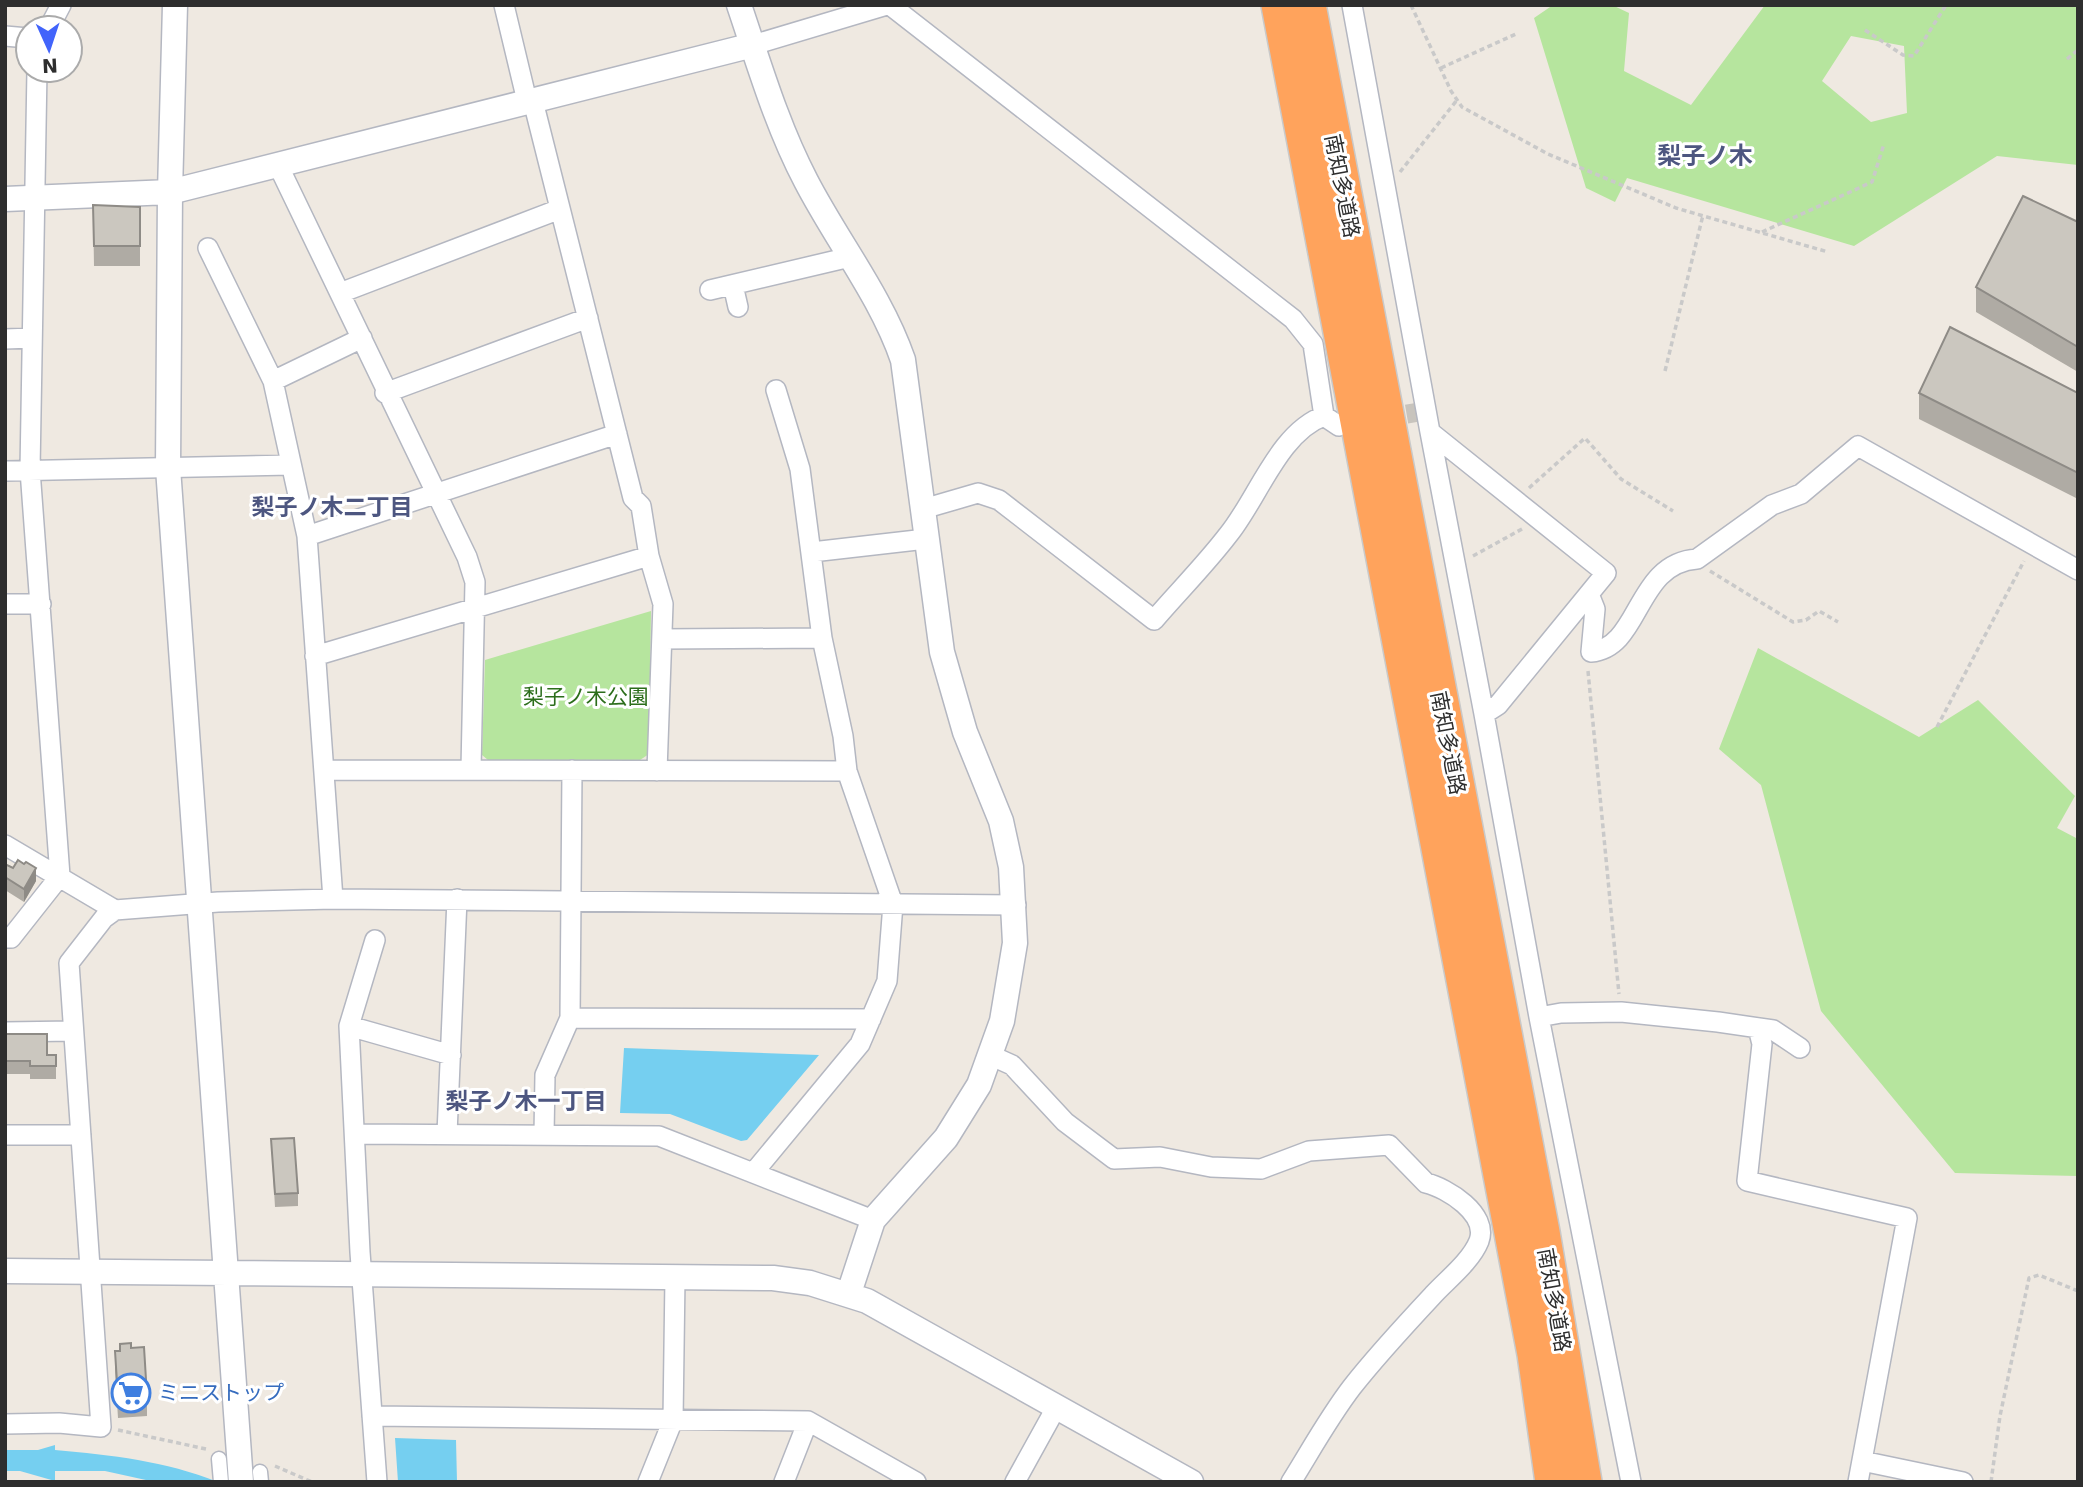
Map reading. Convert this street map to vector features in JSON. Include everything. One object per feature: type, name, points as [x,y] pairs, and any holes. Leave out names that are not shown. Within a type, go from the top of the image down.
[{"type":"highway","name":"南知多道路","points":[[1279,5],[1535,1354],[1553,1482]]},
{"type":"highway","name":"南知多道路","points":[[1308,5],[1539,1219],[1584,1482]]},
{"type":"street","points":[[174,5],[168,468],[241,1470]]},
{"type":"street","points":[[504,5],[527,101],[535,109],[633,498],[641,506],[649,556],[663,604],[657,771]]},
{"type":"street","points":[[739,5],[791,150],[885,317],[903,360],[945,666],[965,733],[1001,821],[1016,905],[1010,989],[992,1056],[964,1112],[946,1138],[873,1220],[849,1293]]},
{"type":"street","points":[[5,199],[170,192],[753,45],[889,5],[1293,319],[1313,344],[1332,421],[1310,421],[1276,460],[1230,534],[1154,620],[999,500],[978,493],[923,509]]},
{"type":"street","points":[[1352,5],[1539,1017],[1631,1482]]},
{"type":"street","points":[[5,938],[11,937],[60,876],[30,471],[37,84]]},
{"type":"street","points":[[278,165],[362,338],[385,393],[467,557],[475,582],[471,769]]},
{"type":"street","points":[[340,293],[561,209]]},
{"type":"street","points":[[208,248],[273,381],[307,536],[333,899]]},
{"type":"street","points":[[710,290],[850,257]]},
{"type":"street","points":[[733,285],[738,307]]},
{"type":"street","points":[[385,393],[588,318]]},
{"type":"street","points":[[5,339],[32,338]]},
{"type":"street","points":[[273,381],[362,338]]},
{"type":"street","points":[[754,1172],[860,1044],[887,981],[893,904],[847,771],[843,736],[822,638],[800,470],[776,390]]},
{"type":"street","points":[[1430,432],[1606,573],[1499,705],[1485,714]]},
{"type":"street","points":[[307,536],[617,434]]},
{"type":"street","points":[[1589,594],[1595,609],[1591,652],[1604,651],[1619,637],[1658,574],[1682,560],[1697,559],[1772,505],[1801,494],[1858,446],[2078,570]]},
{"type":"street","points":[[5,471],[291,465]]},
{"type":"street","points":[[812,552],[926,539]]},
{"type":"street","points":[[315,656],[649,556]]},
{"type":"street","points":[[5,604],[41,604]]},
{"type":"street","points":[[663,639],[822,638]]},
{"type":"street","points":[[324,770],[847,771]]},
{"type":"street","points":[[544,1135],[545,1075],[570,1018],[572,770]]},
{"type":"street","points":[[5,845],[115,910]]},
{"type":"street","points":[[5,1424],[59,1423],[101,1427],[69,963],[104,918],[115,910],[333,899],[1016,905]]},
{"type":"street","points":[[447,1134],[457,900]]},
{"type":"street","points":[[374,940],[349,1026],[361,1275],[377,1482]]},
{"type":"street","points":[[1539,1017],[1561,1013],[1621,1012],[1758,1028],[1773,1030],[1800,1048]]},
{"type":"street","points":[[570,1018],[871,1019]]},
{"type":"street","points":[[349,1026],[451,1055]]},
{"type":"street","points":[[1758,1028],[1762,1044],[1747,1181],[1907,1218],[1858,1482]]},
{"type":"street","points":[[5,1032],[74,1031]]},
{"type":"street","points":[[992,1056],[1012,1065],[1065,1122],[1114,1159],[1160,1157],[1210,1167],[1261,1169],[1309,1151],[1389,1145],[1426,1183],[1434,1185],[1473,1213],[1478,1222],[1479,1240],[1458,1270],[1352,1387],[1311,1444],[1290,1482]]},
{"type":"street","points":[[355,1134],[659,1136],[873,1220]]},
{"type":"street","points":[[5,1135],[81,1135]]},
{"type":"street","points":[[5,1271],[773,1278],[849,1293],[1191,1482]]},
{"type":"street","points":[[648,1482],[673,1420],[675,1277]]},
{"type":"street","points":[[1015,1482],[1057,1406]]},
{"type":"street","points":[[372,1416],[808,1421],[916,1482]]},
{"type":"street","points":[[784,1482],[808,1421]]},
{"type":"street","points":[[1862,1461],[1963,1482]]},
{"type":"path","points":[[1411,5],[1462,107],[1548,155],[1664,203],[1828,252]]},
{"type":"path","points":[[1865,30],[1903,55],[1914,56],[1946,5]]},
{"type":"path","points":[[1441,68],[1516,34]]},
{"type":"path","points":[[2067,60],[2078,50]]},
{"type":"path","points":[[1385,186],[1395,178],[1457,100]]},
{"type":"path","points":[[1762,232],[1872,182],[1884,144]]},
{"type":"path","points":[[1665,371],[1703,215]]},
{"type":"path","points":[[1516,500],[1585,438],[1622,478],[1673,511]]},
{"type":"path","points":[[1455,562],[1475,556],[1511,537],[1535,515]]},
{"type":"path","points":[[1937,727],[2032,545]]},
{"type":"path","points":[[1697,559],[1709,571],[1793,622],[1806,620],[1819,611],[1838,622]]},
{"type":"path","points":[[1591,652],[1588,692],[1621,1012]]},
{"type":"path","points":[[1991,1482],[2000,1416],[2029,1278],[2039,1275],[2078,1291]]},
{"type":"path","points":[[101,1427],[241,1470],[312,1482]]},
{"type":"green space","points":[[1553,5],[1612,5],[1629,13],[1624,71],[1691,105],[1765,5],[2078,5],[2078,165],[1997,156],[1854,246],[1627,178],[1615,202],[1586,188],[1534,18]],"holes":[[[1851,36],[1904,46],[1907,113],[1871,122],[1822,81]]]},
{"type":"green space","name":"梨子ノ木公園","points":[[651,611],[649,754],[640,760],[488,760],[482,755],[485,660]]},
{"type":"green space","points":[[1758,648],[1919,737],[1978,700],[2075,796],[2057,828],[2078,839],[2078,1176],[1955,1173],[1821,1011],[1761,785],[1719,749]]},
{"type":"water","points":[[624,1048],[819,1055],[747,1140],[741,1141],[670,1114],[620,1113]]},
{"type":"water","points":[[395,1438],[456,1440],[457,1482],[398,1482]]},
{"type":"water","points":[[55,1445],[55,1450],[138,1460],[218,1482],[155,1482],[105,1471],[55,1471],[55,1481],[20,1471],[5,1471],[5,1450],[38,1450]]},
{"type":"building","points":[[2023,196],[2078,222],[2078,347],[1976,287]]},
{"type":"building","points":[[93,205],[140,207],[140,246],[94,246]]},
{"type":"building","points":[[1950,327],[2078,393],[2078,473],[1919,393]]},
{"type":"building","points":[[18,860],[36,868],[24,889],[5,877],[5,864],[13,868]]},
{"type":"building","points":[[5,1034],[47,1034],[47,1055],[56,1055],[56,1066],[30,1066],[30,1061],[5,1061]]},
{"type":"building","points":[[294,1138],[298,1193],[275,1194],[271,1139]]},
{"type":"building","points":[[131,1343],[131,1348],[144,1347],[147,1396],[118,1398],[115,1351],[120,1351],[120,1344]]},
{"type":"tunnel","points":[[1378,419],[1425,411]]},
{"type":"place","name":"ミニストップ","points":[[131,1393]]},
{"type":"district","name":"梨子ノ木","points":[[1705,156]]},
{"type":"district","name":"梨子ノ木二丁目","points":[[332,507]]},
{"type":"district","name":"梨子ノ木一丁目","points":[[526,1101]]}]
